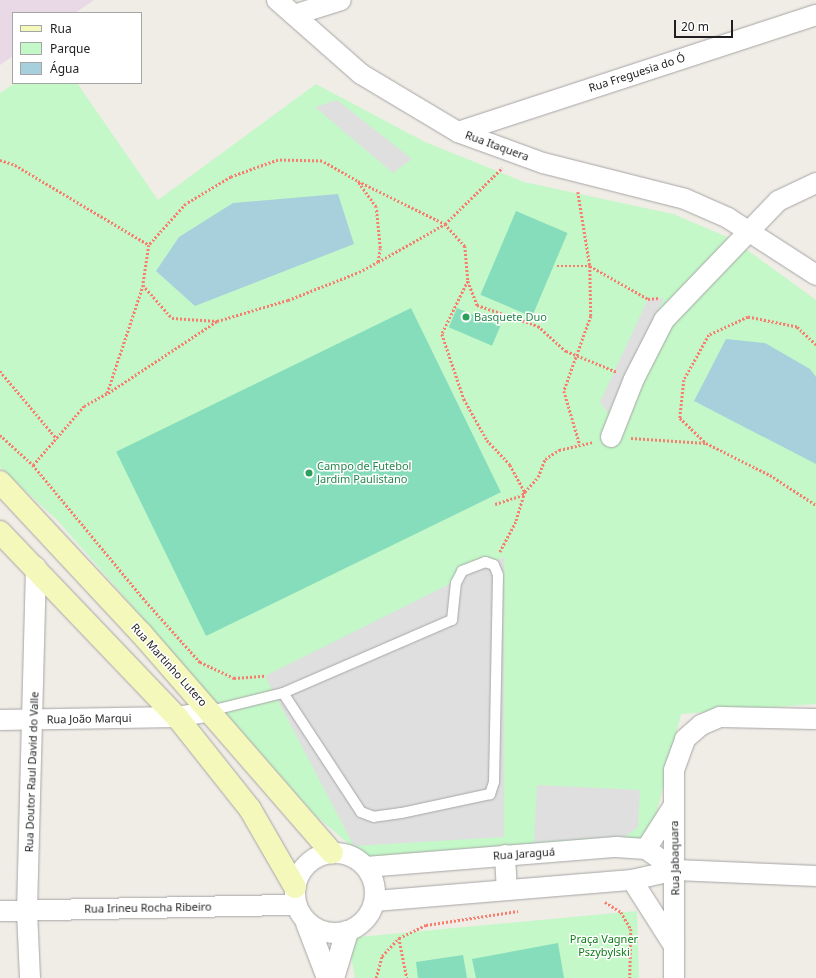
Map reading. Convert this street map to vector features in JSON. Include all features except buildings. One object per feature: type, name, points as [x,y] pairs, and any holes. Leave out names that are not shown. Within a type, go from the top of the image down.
[{"type":"main road","name":"Rua Martinho Lutero","points":[[0,482],[210,711],[332,853]]},
{"type":"main road","points":[[0,532],[36,567],[177,717],[250,809],[300,905]]},
{"type":"street","name":"Rua Itaquera","points":[[277,0],[361,74],[458,132],[517,154],[575,171],[685,199],[749,232],[816,275]]},
{"type":"street","points":[[294,15],[341,0]]},
{"type":"street","name":"Rua Freguesia do Ó","points":[[458,132],[816,15]]},
{"type":"street","points":[[611,437],[634,379],[664,320],[778,201],[816,183]]},
{"type":"street","name":"Rua Doutor Raul David do Valle","points":[[30,978],[27,911],[34,720],[36,567]]},
{"type":"street","name":"Rua João Marqui","points":[[0,720],[177,717],[210,711]]},
{"type":"street","name":"Rua Jabaquara","points":[[674,978],[676,870],[674,770],[685,739],[701,725],[720,717],[816,719]]},
{"type":"street","points":[[674,805],[646,849],[676,870]]},
{"type":"street","name":"Rua Jaraguá","points":[[366,867],[616,847],[646,849]]},
{"type":"street","points":[[300,905],[326,933],[348,932],[365,920],[375,901],[372,877],[366,867],[350,856],[332,853],[307,863],[300,905],[328,978]]},
{"type":"street","points":[[505,855],[507,890]]},
{"type":"street","points":[[375,901],[632,880],[676,870],[816,876]]},
{"type":"street","points":[[632,880],[674,946]]},
{"type":"street","name":"Rua Irineu Rocha Ribeiro","points":[[0,911],[300,905]]},
{"type":"street","points":[[333,978],[348,932]]},
{"type":"lane","points":[[210,711],[283,693],[452,620],[456,583],[462,571],[485,562],[494,565],[498,575],[494,782],[490,794],[374,817],[361,812],[283,693]]},
{"type":"path","points":[[33,465],[84,406],[107,393],[217,321],[288,300],[378,262],[444,224],[517,154]]},
{"type":"path","points":[[0,160],[15,166],[149,245]]},
{"type":"path","points":[[107,393],[143,285],[149,245],[186,204],[231,177],[278,160],[322,161],[357,181],[444,224],[465,246],[468,281],[477,305],[538,326],[566,351],[634,379]]},
{"type":"path","points":[[575,171],[590,266],[591,316],[578,356],[564,391],[580,445]]},
{"type":"path","points":[[357,181],[376,207],[380,248],[378,262]]},
{"type":"path","points":[[557,266],[590,266],[648,299],[682,301]]},
{"type":"path","points":[[468,281],[442,334],[464,399],[487,440],[510,465],[525,492]]},
{"type":"path","points":[[143,285],[172,318],[217,321]]},
{"type":"path","points":[[816,345],[797,328],[748,317],[709,335],[684,380],[680,418],[706,443],[770,475],[816,504]]},
{"type":"path","points":[[0,371],[57,439]]},
{"type":"path","points":[[0,435],[33,465],[143,598],[200,662],[234,678],[265,676]]},
{"type":"path","points":[[494,565],[516,522],[525,492],[538,477],[545,459],[559,450],[611,437],[706,443]]},
{"type":"path","points":[[495,504],[525,492]]},
{"type":"path","points":[[600,899],[621,912],[631,929],[630,978]]},
{"type":"path","points":[[376,978],[382,956],[399,938],[426,925],[521,910]]},
{"type":"path","points":[[399,938],[407,978]]},
{"type":"shaded area","points":[[0,0],[94,0],[76,12],[12,12],[12,57],[0,65]]},
{"type":"shaded area","points":[[337,100],[412,159],[393,173],[315,107]]},
{"type":"shaded area","points":[[664,298],[608,413],[600,402],[648,299]]},
{"type":"shaded area","points":[[504,557],[504,837],[354,846],[265,676]]},
{"type":"shaded area","points":[[537,785],[640,790],[638,827],[626,836],[534,842]]},
{"type":"green space","points":[[14,84],[78,84],[158,200],[316,84],[425,142],[524,182],[673,214],[732,239],[816,300],[816,704],[681,714],[650,840],[364,857],[315,815],[58,521],[0,467],[0,93]]},
{"type":"green space","points":[[516,211],[568,233],[532,317],[480,295]]},
{"type":"green space","name":"Campo de Futebol Jardim Paulistano","points":[[411,308],[501,492],[206,636],[116,452]]},
{"type":"green space","name":"Basquete Duo","points":[[457,308],[500,326],[492,346],[449,327]]},
{"type":"green space","name":"Praça Vagner Pszybylski","points":[[637,911],[639,978],[355,978],[348,938]]},
{"type":"green space","points":[[558,943],[564,978],[476,978],[472,959]]},
{"type":"green space","points":[[463,955],[467,978],[418,978],[416,962]]},
{"type":"water","points":[[338,194],[354,244],[195,306],[156,271],[179,237],[233,203]]},
{"type":"water","points":[[726,339],[765,343],[810,369],[816,377],[816,464],[694,401]]},
{"type":"place","name":"Basquete Duo","points":[[466,317]]},
{"type":"place","name":"Campo de Futebol Jardim Paulistano","points":[[309,473]]}]
